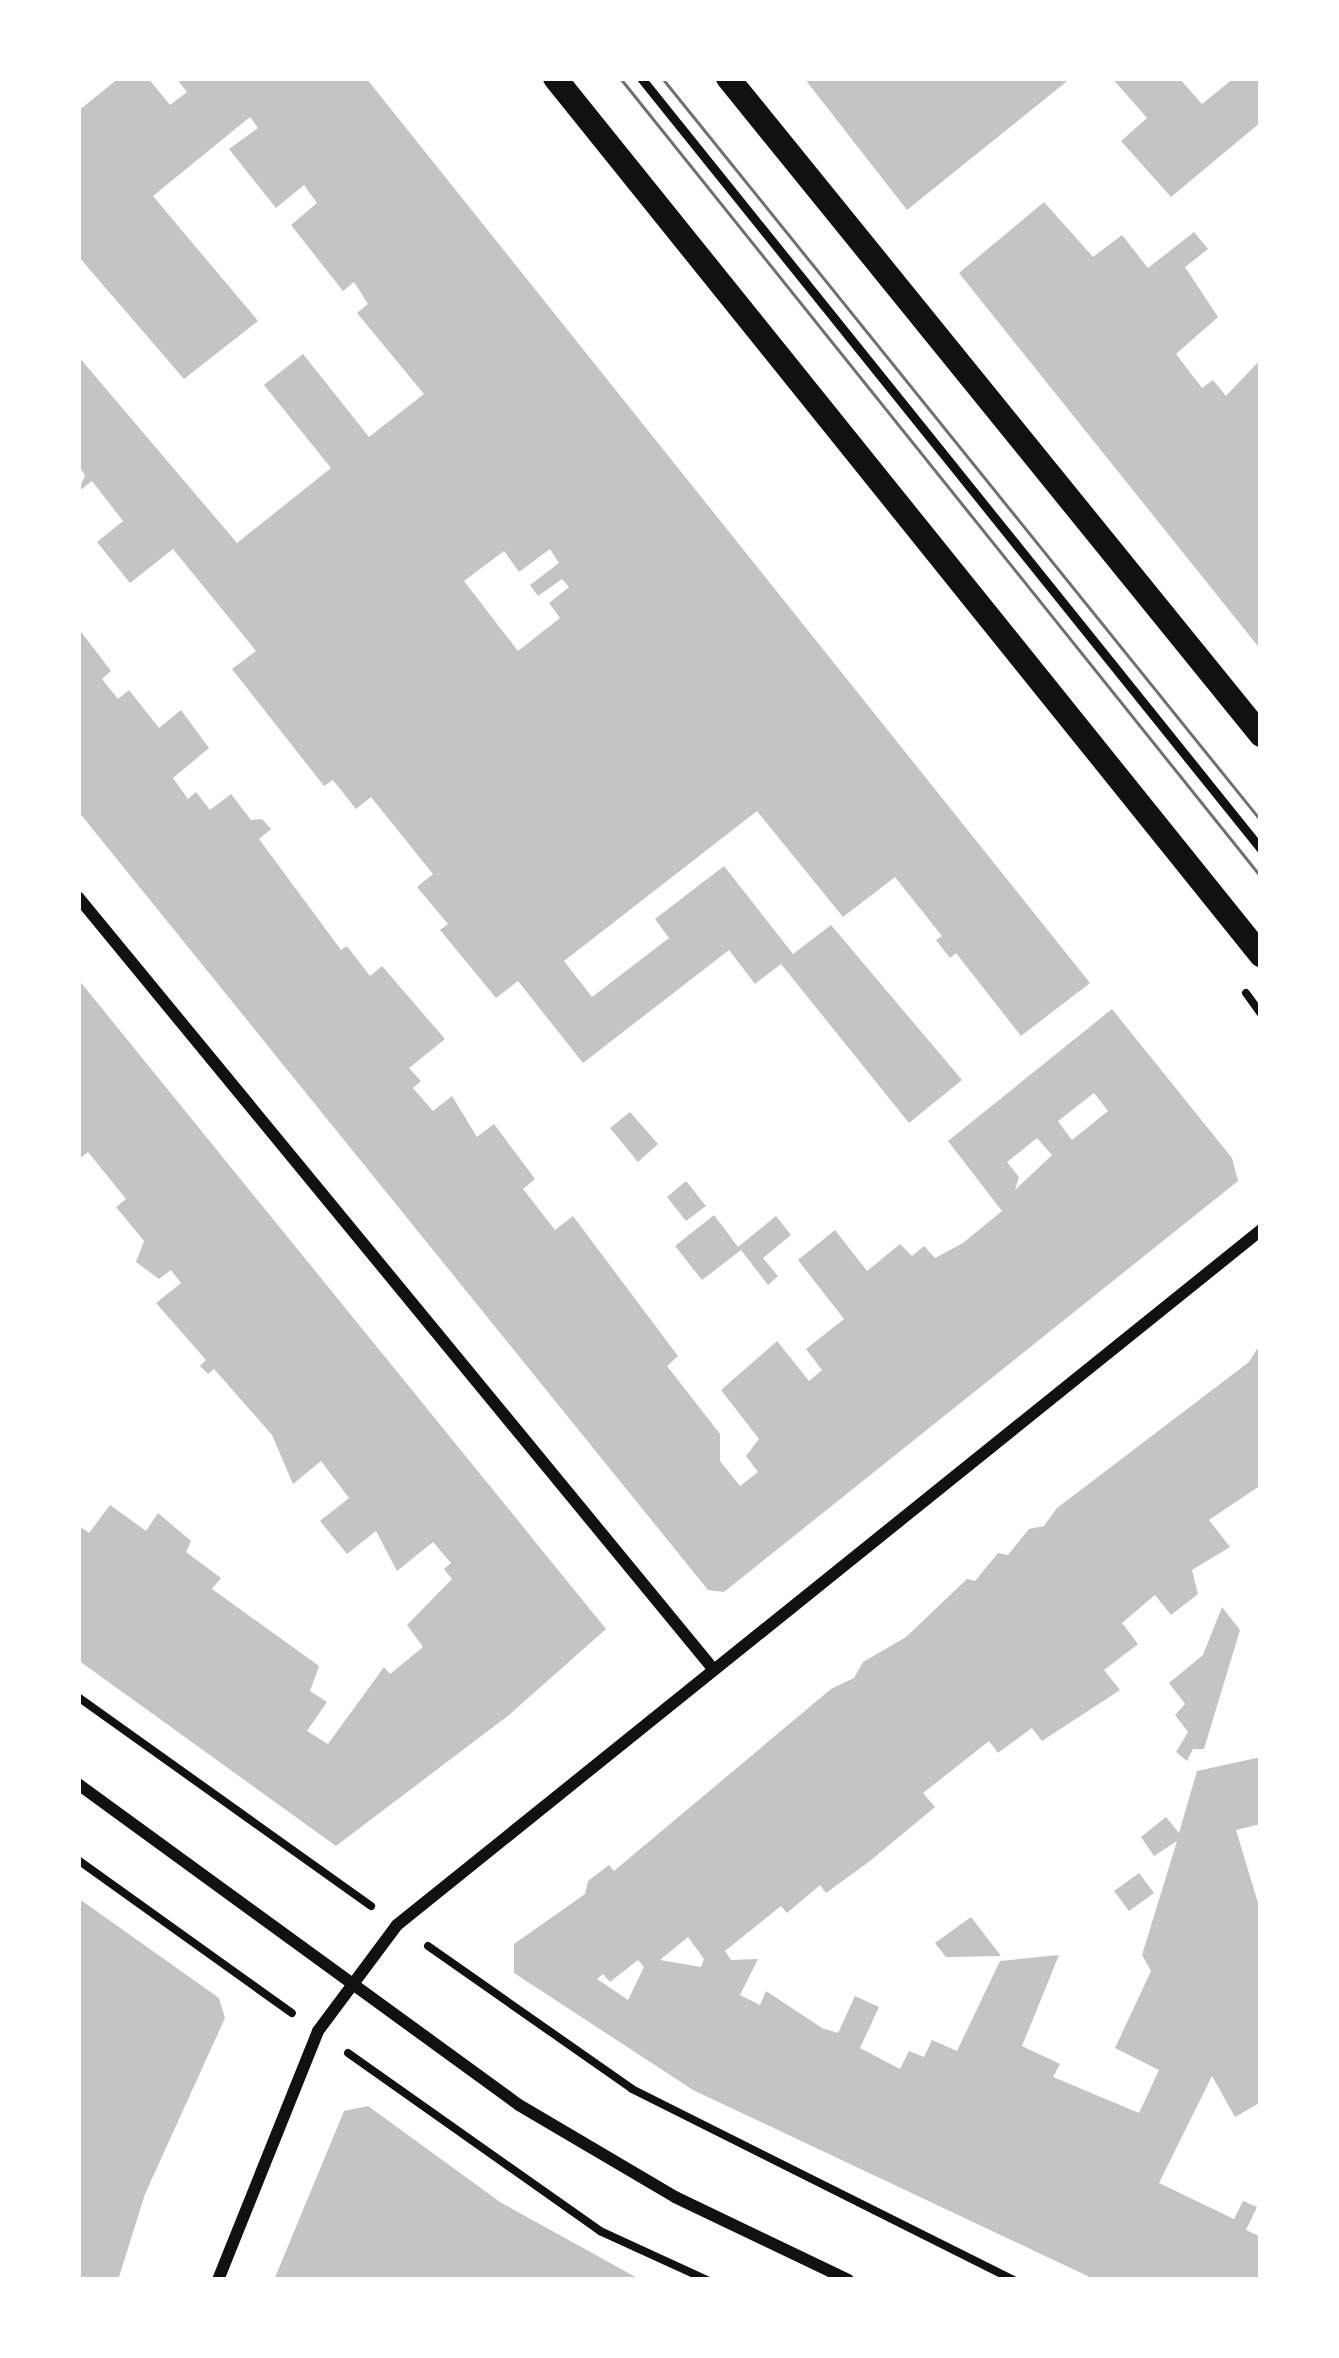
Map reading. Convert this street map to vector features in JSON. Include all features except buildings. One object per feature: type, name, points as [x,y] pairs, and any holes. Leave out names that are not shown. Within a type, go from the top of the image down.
[{"type":"main road","points":[[555,78],[1261,955]]},
{"type":"main road","points":[[728,78],[1261,735]]},
{"type":"street","points":[[78,897],[715,1670]]},
{"type":"street","points":[[218,2280],[318,2031],[397,1924],[1261,1230]]},
{"type":"street","points":[[78,1784],[599,2155],[848,2280]]},
{"type":"lane","points":[[641,78],[1261,849]]},
{"type":"path","points":[[78,1697],[632,2089],[1014,2280]]},
{"type":"path","points":[[78,1861],[601,2231],[707,2280]]},
{"type":"tram line","points":[[620,78],[1261,877]]},
{"type":"tram line","points":[[662,78],[1261,821]]}]
